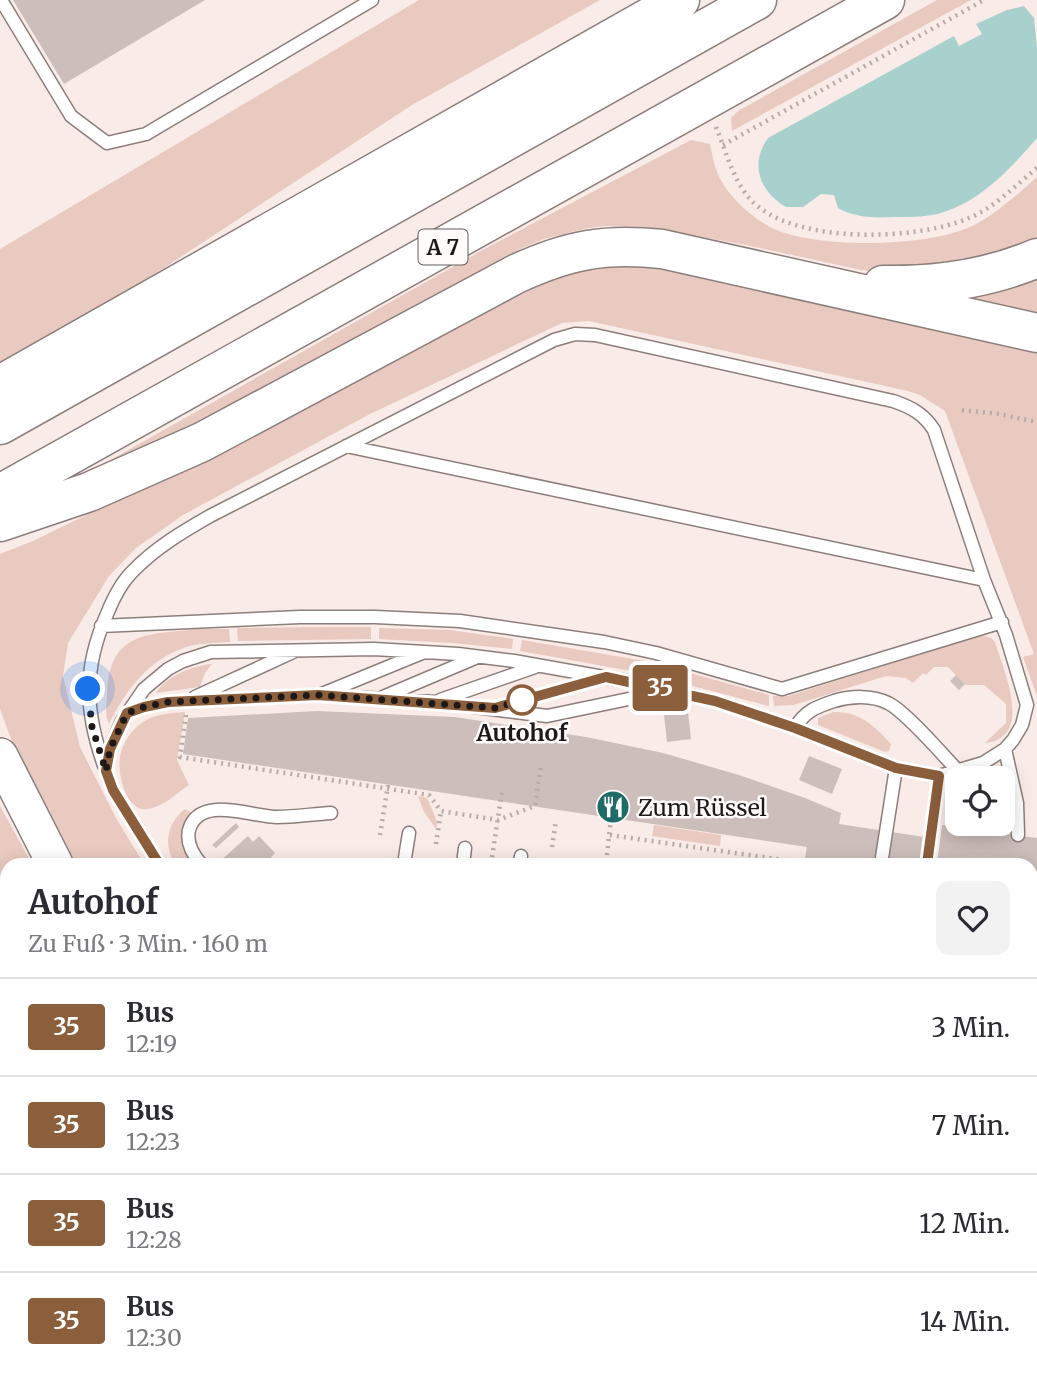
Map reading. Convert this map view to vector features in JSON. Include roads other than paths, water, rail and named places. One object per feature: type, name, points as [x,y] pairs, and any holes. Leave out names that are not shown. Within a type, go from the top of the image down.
[{"type":"highway","points":[[0,384],[656,10],[680,0]]},
{"type":"highway","points":[[0,425],[757,0]]},
{"type":"highway","name":"A 7","points":[[0,494],[885,0]]},
{"type":"highway","points":[[0,522],[89,492],[202,442],[516,274],[567,254],[591,248],[618,246],[662,249],[1037,333]]},
{"type":"highway","points":[[822,285],[897,285],[962,280],[992,275],[1037,258]]},
{"type":"street","points":[[0,756],[52,858]]},
{"type":"lane","points":[[1,0],[71,116],[107,143],[146,134],[373,0]]},
{"type":"lane","points":[[155,858],[113,790],[96,742],[88,702],[89,675],[101,626],[120,587],[130,574],[171,538],[554,340],[575,334],[595,335],[880,398],[923,415],[934,430],[984,580],[1002,622],[1027,705],[1022,725],[1013,740],[1005,749],[974,766]]},
{"type":"lane","points":[[346,446],[984,580]]},
{"type":"lane","points":[[101,626],[300,617],[460,621],[604,642],[656,653],[782,689],[1002,622]]},
{"type":"lane","points":[[106,771],[110,749],[127,713],[144,689],[168,669],[197,655],[233,650],[297,650],[425,652],[479,656],[606,677],[725,704],[896,768],[939,776],[945,774]]},
{"type":"lane","points":[[188,701],[297,650]]},
{"type":"lane","points":[[318,695],[425,652]]},
{"type":"lane","points":[[380,698],[479,656]]},
{"type":"lane","points":[[435,702],[539,665]]},
{"type":"lane","points":[[495,708],[606,677]]},
{"type":"lane","points":[[127,713],[153,704],[318,695],[435,702],[547,716],[671,690]]},
{"type":"lane","points":[[795,728],[806,713],[824,704],[855,697],[881,701],[895,708],[953,766]]},
{"type":"lane","points":[[1005,749],[1017,803],[1018,835]]},
{"type":"lane","points":[[882,858],[896,768]]},
{"type":"lane","points":[[927,858],[939,776]]},
{"type":"lane","points":[[196,858],[190,850],[188,837],[195,820],[208,811],[278,817],[331,813]]},
{"type":"lane","points":[[405,858],[409,833]]},
{"type":"lane","points":[[464,858],[465,848]]},
{"type":"water","points":[[1024,6],[1034,18],[1037,48],[1037,138],[1007,171],[984,191],[958,207],[938,214],[880,217],[858,216],[838,208],[834,195],[821,194],[803,207],[786,207],[770,194],[760,177],[758,167],[762,148],[768,138],[954,36],[959,46],[982,34],[976,24],[1007,10]]},
{"type":"place","name":"Autohof","points":[[522,700]]},
{"type":"place","name":"Zum Rüssel","points":[[613,807]]}]
